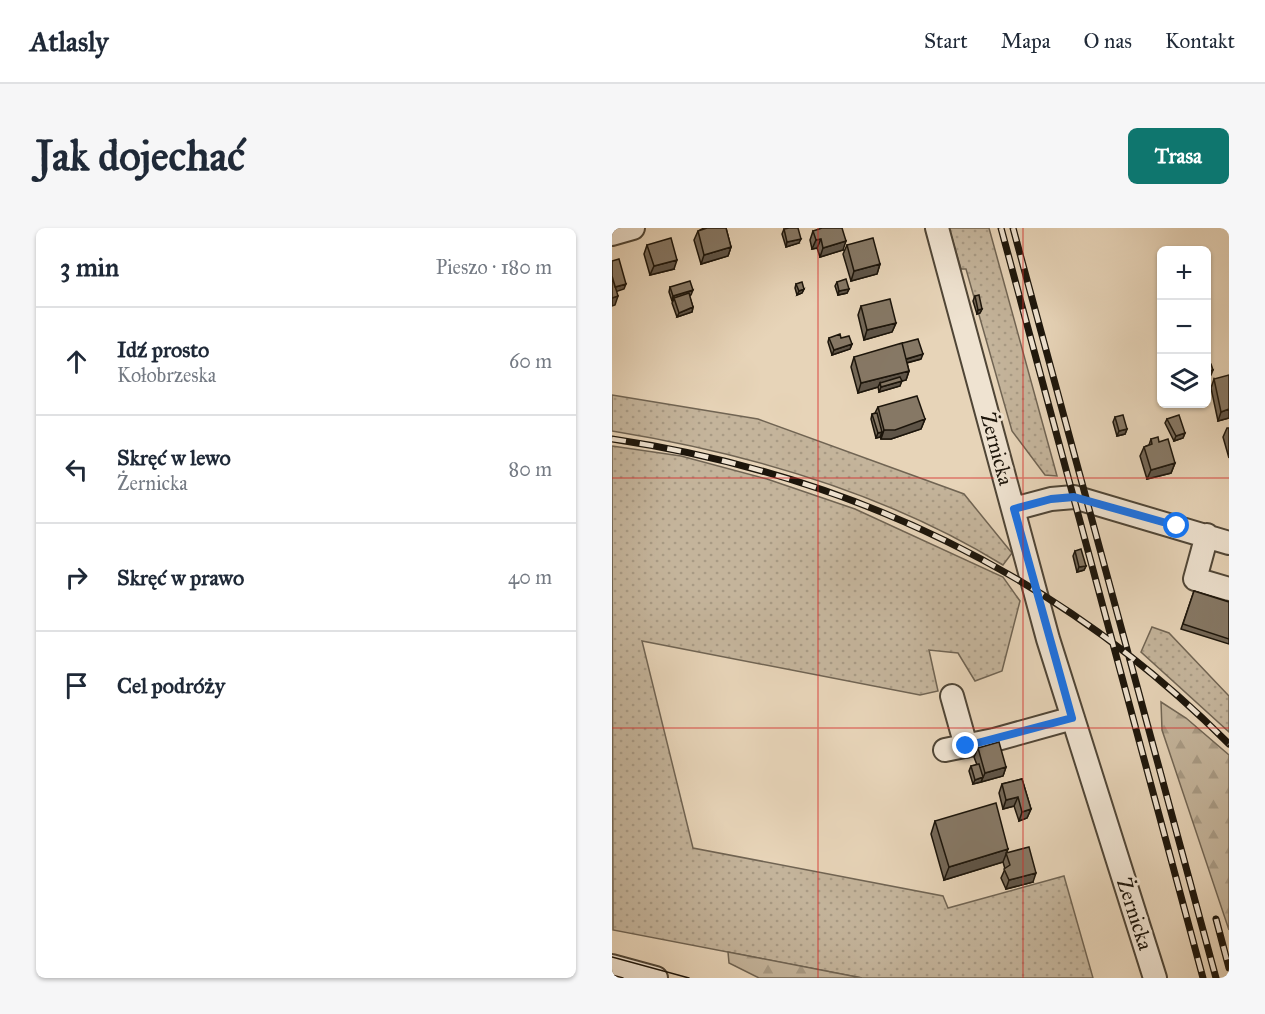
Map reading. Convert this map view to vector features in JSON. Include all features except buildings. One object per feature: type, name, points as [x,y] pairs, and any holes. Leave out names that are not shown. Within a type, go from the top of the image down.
[{"type":"street","points":[[612,234],[633,228]]},
{"type":"street","name":"Żernicka","points":[[937,228],[1072,718],[1155,978]]},
{"type":"street","points":[[1014,509],[1051,499],[1074,497],[1229,543]]},
{"type":"street","points":[[1207,535],[1195,579],[1229,590]]},
{"type":"street","points":[[952,696],[955,748],[1072,718]]},
{"type":"street","points":[[612,966],[656,978]]},
{"type":"green space","points":[[949,228],[989,228],[1057,476],[1045,475],[1012,431],[966,269],[961,269]]},
{"type":"green space","points":[[612,395],[758,419],[964,494],[1012,553],[1003,565],[958,539],[912,517],[814,479],[714,451],[612,431]]},
{"type":"green space","points":[[612,446],[681,456],[767,479],[855,509],[1003,577],[1020,601],[1002,671],[975,681],[958,653],[929,650],[938,691],[920,695],[642,641],[693,848],[943,896],[948,908],[1064,876],[1093,978],[862,978],[613,930]]},
{"type":"green space","points":[[1152,627],[1169,633],[1229,696],[1229,732],[1141,652]]},
{"type":"green space","points":[[1161,702],[1186,718],[1229,755],[1229,930],[1162,730]]},
{"type":"green space","points":[[728,952],[862,978],[759,978],[729,963]]},
{"type":"tram line","points":[[612,957],[689,978]]},
{"type":"tram line","points":[[612,975],[623,978]]},
{"type":"railway","points":[[1001,228],[1203,978]]},
{"type":"railway","points":[[1013,228],[1216,978]]},
{"type":"railway","points":[[612,439],[699,455],[784,478],[866,506],[946,541],[1022,582],[1094,630],[1164,684],[1229,744]]},
{"type":"railway","points":[[1216,919],[1229,968]]},
{"type":"route","points":[[966,746],[1072,718],[1048,639],[1014,509],[1051,499],[1074,497],[1177,526]]}]
